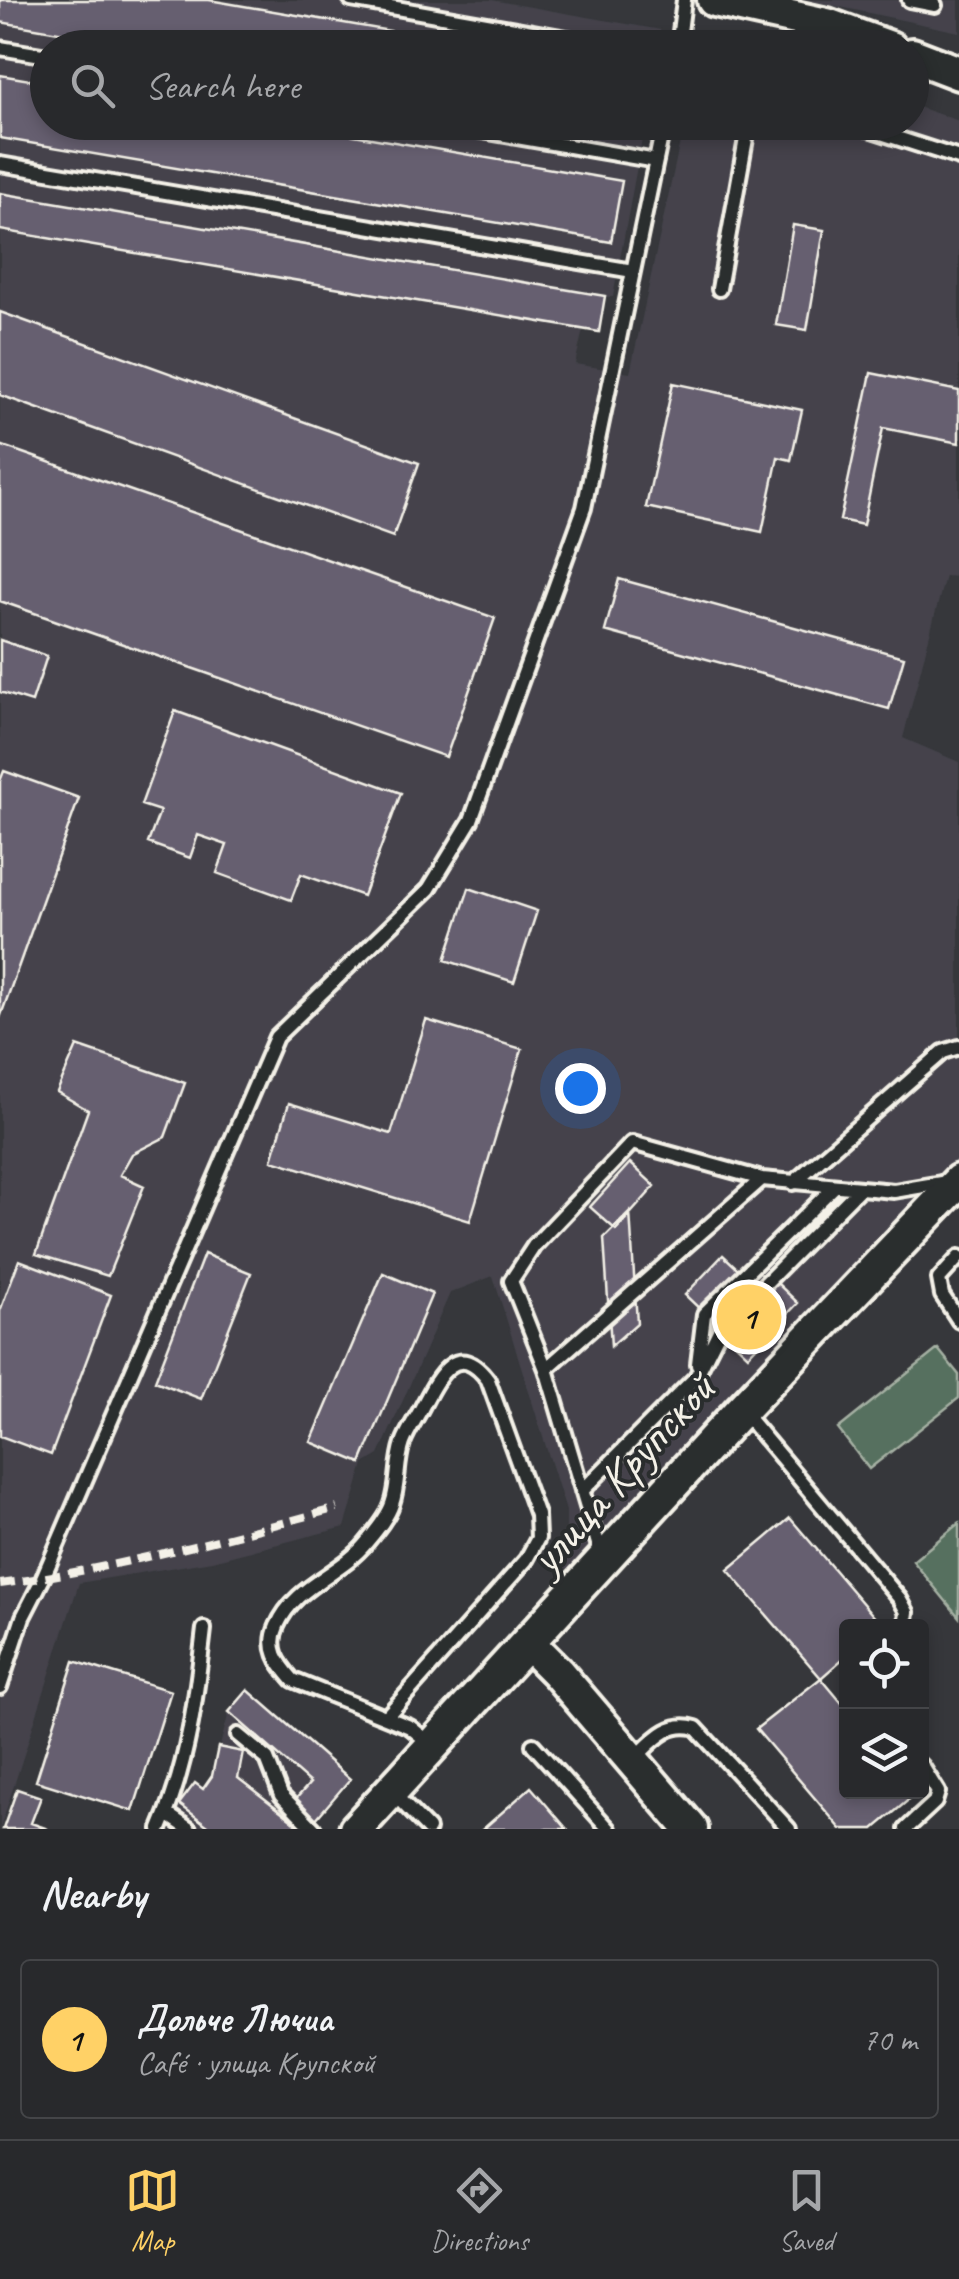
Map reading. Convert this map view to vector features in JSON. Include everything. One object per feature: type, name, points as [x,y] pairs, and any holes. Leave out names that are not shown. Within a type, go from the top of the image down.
[{"type":"street","points":[[714,0],[841,30]]},
{"type":"street","points":[[929,62],[959,73]]},
{"type":"street","name":"улица Крупской","points":[[356,1829],[741,1410],[959,1180]]},
{"type":"street","points":[[528,1643],[558,1672],[691,1829]]},
{"type":"lane","points":[[351,0],[521,30]]},
{"type":"lane","points":[[680,30],[684,0]]},
{"type":"lane","points":[[909,0],[935,5]]},
{"type":"lane","points":[[0,48],[30,53]]},
{"type":"lane","points":[[534,140],[656,161]]},
{"type":"lane","points":[[0,1687],[23,1617],[276,1037],[430,890],[470,820],[584,508],[660,140]]},
{"type":"lane","points":[[719,289],[746,140]]},
{"type":"lane","points":[[902,140],[959,158]]},
{"type":"lane","points":[[0,164],[633,271]]},
{"type":"lane","points":[[793,1183],[943,1052],[959,1047]]},
{"type":"lane","points":[[603,1562],[546,1369],[511,1281],[534,1246],[632,1142],[762,1179],[793,1183],[894,1191],[959,1180]]},
{"type":"lane","points":[[546,1369],[762,1179]]},
{"type":"lane","points":[[696,1376],[704,1314],[834,1186]]},
{"type":"lane","points":[[582,1491],[696,1376],[720,1328],[859,1189]]},
{"type":"lane","points":[[959,1257],[939,1279],[942,1295],[959,1321]]},
{"type":"lane","points":[[386,1717],[526,1560],[538,1538],[537,1516],[488,1380],[476,1364],[461,1360],[448,1366],[433,1387],[403,1444],[392,1506],[364,1546],[298,1597],[277,1624],[271,1646],[279,1665],[294,1680],[410,1727],[434,1746]]},
{"type":"lane","points":[[741,1410],[900,1599],[907,1612],[906,1619]]},
{"type":"lane","points":[[160,1829],[178,1788],[194,1720],[204,1629]]},
{"type":"lane","points":[[632,1761],[667,1728],[682,1724],[696,1728],[789,1829]]},
{"type":"lane","points":[[238,1735],[267,1759],[281,1795],[314,1829]]},
{"type":"lane","points":[[533,1745],[610,1829]]},
{"type":"lane","points":[[906,1829],[935,1802],[938,1792],[929,1777]]},
{"type":"lane","points":[[392,1792],[428,1829]]},
{"type":"lane","points":[[166,1814],[189,1829]]},
{"type":"shaded area","points":[[0,0],[492,0],[661,30],[30,30],[30,140],[642,140],[613,297],[605,297],[599,332],[583,330],[575,364],[630,373],[680,140],[929,140],[929,111],[959,121],[959,577],[945,576],[903,738],[959,762],[959,1157],[573,1572],[557,1562],[566,1539],[566,1511],[493,1276],[450,1293],[379,1455],[364,1464],[345,1527],[212,1561],[79,1583],[0,1829]]},
{"type":"shaded area","points":[[807,0],[959,0],[959,32]]},
{"type":"shaded area","points":[[248,1690],[350,1779],[306,1829],[300,1825],[296,1829],[168,1829],[179,1804],[195,1783],[203,1788],[212,1776],[229,1712]]},
{"type":"green space","points":[[938,1349],[959,1375],[959,1398],[869,1469],[838,1429]]},
{"type":"green space","points":[[959,1523],[959,1617],[913,1561]]},
{"type":"building","points":[[0,0],[209,0],[384,30],[47,30],[0,22]]},
{"type":"building","points":[[0,75],[30,80],[30,140],[383,140],[622,181],[611,242],[0,138]]},
{"type":"building","points":[[0,193],[605,296],[599,332],[0,230]]},
{"type":"building","points":[[793,225],[824,230],[807,330],[776,325]]},
{"type":"building","points":[[0,312],[419,463],[393,537],[0,395]]},
{"type":"building","points":[[871,373],[959,391],[959,443],[883,428],[863,525],[840,520]]},
{"type":"building","points":[[673,383],[802,410],[791,460],[778,457],[762,532],[646,507]]},
{"type":"building","points":[[0,445],[495,618],[446,757],[0,601]]},
{"type":"building","points":[[619,579],[904,657],[889,709],[605,631]]},
{"type":"building","points":[[0,640],[47,656],[32,702],[0,692]]},
{"type":"building","points":[[175,711],[401,793],[363,896],[301,874],[291,900],[217,873],[227,845],[198,835],[190,858],[148,843],[160,811],[141,805]]},
{"type":"building","points":[[4,771],[79,798],[0,1018],[0,781]]},
{"type":"building","points":[[469,888],[537,911],[514,982],[445,960]]},
{"type":"building","points":[[426,1020],[522,1049],[470,1221],[272,1160],[289,1103],[391,1134]]},
{"type":"building","points":[[77,1046],[185,1083],[165,1137],[132,1154],[120,1175],[144,1186],[108,1276],[36,1254],[88,1110],[57,1092]]},
{"type":"building","points":[[630,1163],[655,1186],[616,1230],[590,1207]]},
{"type":"building","points":[[630,1212],[637,1323],[611,1346],[604,1238]]},
{"type":"building","points":[[204,1254],[251,1273],[201,1399],[155,1381]]},
{"type":"building","points":[[723,1255],[766,1295],[777,1283],[798,1303],[748,1355],[685,1295]]},
{"type":"building","points":[[19,1260],[111,1295],[51,1455],[0,1436],[0,1311]]},
{"type":"building","points":[[383,1273],[432,1294],[361,1463],[311,1442]]},
{"type":"building","points":[[790,1518],[876,1619],[839,1619],[839,1662],[821,1678],[728,1570]]},
{"type":"building","points":[[74,1661],[171,1691],[133,1811],[36,1781]]},
{"type":"building","points":[[821,1678],[839,1700],[839,1799],[910,1799],[874,1829],[841,1829],[756,1729]]},
{"type":"building","points":[[248,1690],[350,1779],[315,1820],[294,1801],[310,1783],[229,1712]]},
{"type":"building","points":[[218,1747],[243,1752],[238,1778],[299,1825],[296,1829],[212,1829],[179,1804],[195,1783],[203,1789],[212,1776]]},
{"type":"building","points":[[531,1787],[567,1829],[483,1829]]},
{"type":"building","points":[[17,1789],[41,1797],[31,1823],[48,1829],[3,1829]]},
{"type":"railway","points":[[0,1584],[128,1561],[337,1508]]},
{"type":"place","name":"Дольче Лючиа","points":[[749,1317]]}]
